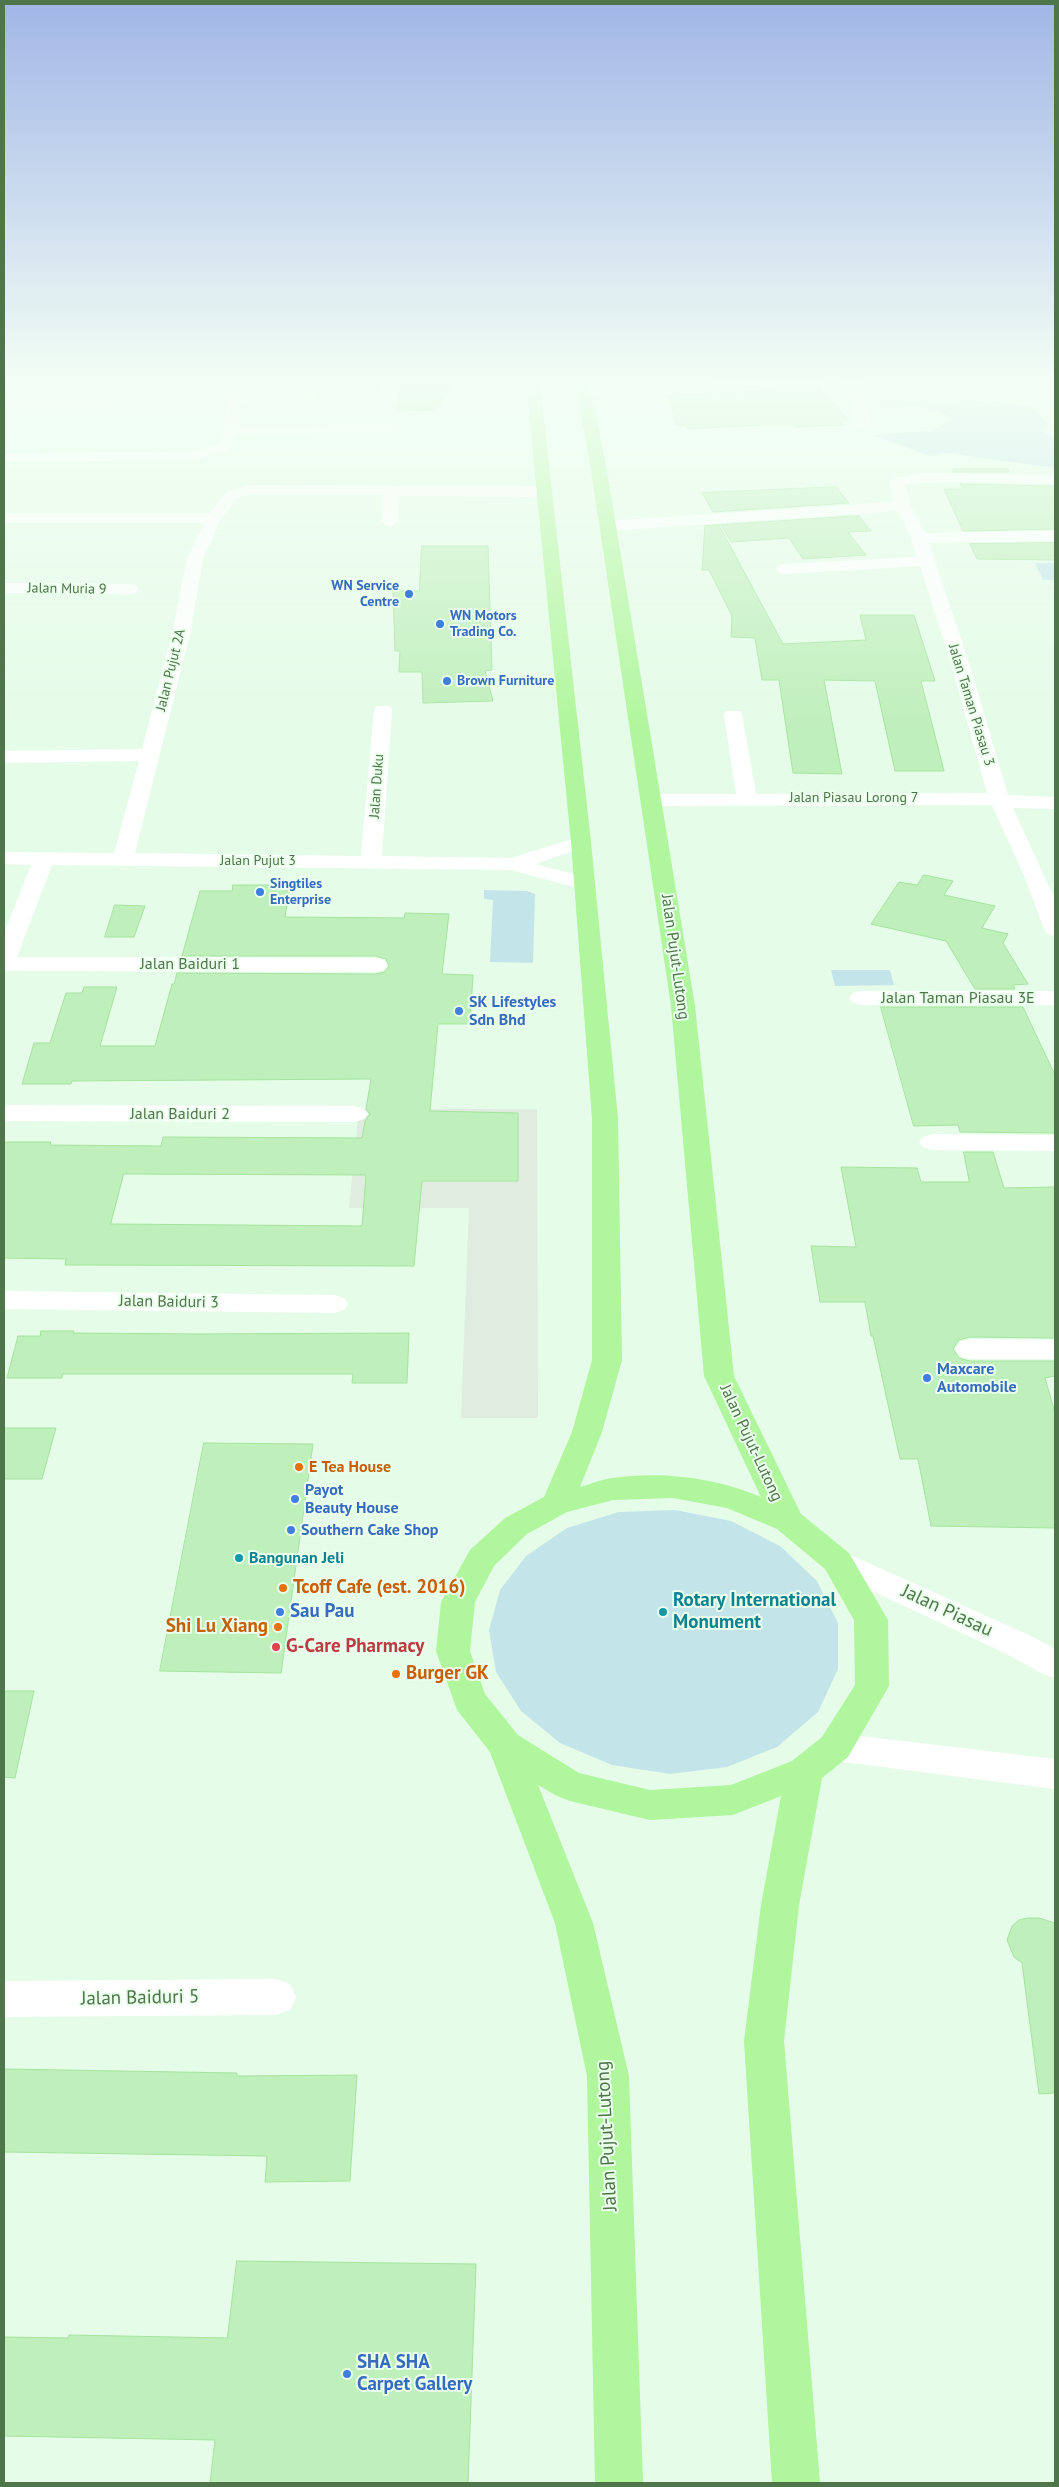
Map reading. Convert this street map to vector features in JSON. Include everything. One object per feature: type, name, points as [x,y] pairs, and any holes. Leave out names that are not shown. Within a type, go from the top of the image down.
[{"type":"highway","points":[[546,499],[585,884],[604,1120],[607,1360],[587,1432],[557,1504]]},
{"type":"highway","name":"Jalan Pujut-Lutong","points":[[603,499],[683,1006],[719,1376],[788,1521]]},
{"type":"highway","points":[[796,2483],[764,2041],[770,1973],[789,1845],[820,1759],[872,1686],[871,1620],[838,1561],[788,1521],[733,1498],[673,1487],[613,1489],[557,1504],[516,1526],[482,1558],[458,1602],[453,1651],[469,1700],[505,1746],[570,1786],[650,1805],[733,1800],[820,1759]]},
{"type":"highway","name":"Jalan Pujut-Lutong","points":[[505,1746],[574,1923],[608,2076],[619,2483]]},
{"type":"street","name":"Jalan Pujut 2A","points":[[123,860],[181,634],[191,576],[214,518],[229,499]]},
{"type":"street","points":[[390,522],[392,499]]},
{"type":"street","name":"Jalan Taman Piasau 3","points":[[901,499],[919,538],[960,663],[999,799],[1037,880],[1055,929]]},
{"type":"street","points":[[608,526],[903,506]]},
{"type":"street","points":[[4,518],[214,518]]},
{"type":"street","points":[[919,538],[1055,536]]},
{"type":"street","points":[[785,569],[925,561]]},
{"type":"street","name":"Jalan Muria 9","points":[[4,588],[130,589]]},
{"type":"street","name":"Jalan Duku","points":[[371,861],[383,710]]},
{"type":"street","points":[[734,715],[747,798]]},
{"type":"street","points":[[4,757],[149,756]]},
{"type":"street","name":"Jalan Piasau Lorong 7","points":[[652,800],[747,798],[999,799],[1020,803],[1055,803]]},
{"type":"street","name":"Jalan Pujut 3","points":[[512,864],[581,842]]},
{"type":"street","name":"Jalan Pujut 3","points":[[4,858],[512,864],[585,884]]},
{"type":"street","points":[[4,963],[44,859]]},
{"type":"street","name":"Jalan Baiduri 1","points":[[4,963],[376,964]]},
{"type":"street","name":"Jalan Taman Piasau 3E","points":[[861,998],[1055,998]]},
{"type":"street","name":"Jalan Baiduri 2","points":[[4,1113],[355,1114]]},
{"type":"street","points":[[932,1142],[1055,1143]]},
{"type":"street","name":"Jalan Baiduri 3","points":[[4,1300],[334,1304]]},
{"type":"street","points":[[970,1349],[1055,1350]]},
{"type":"street","name":"Jalan Piasau","points":[[838,1561],[1019,1645],[1055,1665]]},
{"type":"street","points":[[820,1759],[1055,1774]]},
{"type":"street","name":"Jalan Baiduri 5","points":[[4,1999],[276,1996]]},
{"type":"shaded area","points":[[1035,563],[1055,563],[1055,580],[1043,580]]},
{"type":"shaded area","points":[[484,890],[527,891],[535,894],[533,963],[490,962],[493,900],[484,899]]},
{"type":"shaded area","points":[[831,970],[890,970],[894,985],[835,986]]},
{"type":"shaded area","points":[[359,1109],[537,1109],[538,1418],[461,1418],[469,1208],[349,1208]]},
{"type":"shaded area","points":[[675,1510],[731,1521],[780,1546],[817,1581],[838,1623],[838,1669],[818,1712],[777,1747],[727,1767],[670,1774],[612,1765],[560,1743],[521,1711],[496,1672],[489,1630],[500,1590],[526,1556],[567,1528],[619,1512]]},
{"type":"building","points":[[706,499],[846,499],[849,503],[713,512]]},
{"type":"building","points":[[949,499],[1055,499],[1055,529],[963,531]]},
{"type":"building","points":[[859,516],[871,531],[848,532],[866,555],[803,559],[789,538],[731,542],[721,525]]},
{"type":"building","points":[[719,525],[783,644],[866,640],[860,615],[914,615],[935,681],[921,681],[944,771],[895,771],[875,681],[824,680],[842,774],[793,773],[779,680],[762,680],[755,638],[731,637],[732,616],[709,570],[702,570],[705,526]]},
{"type":"building","points":[[1055,543],[1055,560],[977,559],[970,544]]},
{"type":"building","points":[[422,546],[488,546],[492,670],[485,671],[493,701],[423,703],[422,672],[399,672],[400,651],[395,651],[393,591],[419,591]]},
{"type":"building","points":[[924,875],[953,881],[944,895],[995,906],[982,928],[1008,934],[1003,943],[1028,984],[1013,985],[1015,989],[975,989],[946,941],[871,924],[899,882],[917,885]]},
{"type":"building","points":[[233,885],[290,885],[285,917],[404,918],[405,913],[449,914],[442,974],[473,975],[470,1024],[438,1024],[430,1111],[518,1113],[518,1181],[422,1181],[414,1266],[65,1265],[66,1259],[4,1258],[4,1142],[51,1142],[50,1145],[161,1146],[163,1137],[362,1138],[365,1121],[370,1114],[366,1109],[371,1079],[72,1081],[71,1084],[22,1084],[34,1043],[50,1043],[66,993],[82,993],[84,987],[117,987],[100,1046],[155,1046],[172,984],[174,984],[177,973],[376,974],[384,972],[389,966],[386,959],[376,956],[182,956],[200,891],[232,891]],"holes":[[[124,1174],[366,1175],[362,1226],[111,1224]]]},
{"type":"building","points":[[115,905],[145,906],[134,937],[105,937]]},
{"type":"building","points":[[881,1007],[1023,1007],[1055,1075],[1055,1133],[960,1132],[958,1125],[914,1126]]},
{"type":"building","points":[[964,1152],[993,1152],[1004,1188],[1055,1187],[1055,1338],[970,1337],[959,1340],[953,1349],[959,1358],[970,1361],[1055,1361],[1055,1376],[1045,1378],[1055,1413],[1055,1528],[931,1526],[918,1459],[900,1459],[873,1336],[871,1336],[865,1302],[820,1302],[811,1246],[856,1247],[841,1167],[917,1168],[921,1182],[969,1182]]},
{"type":"building","points":[[41,1331],[197,1334],[409,1333],[407,1383],[352,1383],[353,1374],[63,1374],[62,1378],[7,1378],[18,1336],[40,1336]]},
{"type":"building","points":[[4,1428],[56,1428],[42,1479],[4,1479]]},
{"type":"building","name":"Bangunan Jeli","points":[[204,1443],[313,1444],[281,1673],[160,1671]]},
{"type":"building","points":[[4,1691],[34,1691],[15,1778],[4,1777]]},
{"type":"building","points":[[1039,1918],[1055,1923],[1055,2093],[1039,2094],[1022,1963],[1014,1957],[1007,1940],[1012,1926],[1019,1920]]},
{"type":"building","points":[[4,2069],[237,2073],[237,2076],[357,2075],[350,2181],[265,2182],[267,2156],[4,2152]]},
{"type":"building","name":"SHA SHA Carpet Gallery","points":[[237,2261],[476,2264],[468,2483],[210,2483],[215,2440],[4,2436],[4,2337],[68,2338],[69,2335],[227,2338]]},
{"type":"place","name":"WN Service Centre","points":[[409,594]]},
{"type":"place","name":"WN Motors Trading Co.","points":[[440,624]]},
{"type":"place","name":"Brown Furniture","points":[[447,681]]},
{"type":"place","name":"Singtiles Enterprise","points":[[260,892]]},
{"type":"place","name":"SK Lifestyles Sdn Bhd","points":[[459,1011]]},
{"type":"place","name":"Maxcare Automobile","points":[[927,1378]]},
{"type":"place","name":"E Tea House","points":[[299,1467]]},
{"type":"place","name":"Payot Beauty House","points":[[295,1499]]},
{"type":"place","name":"Southern Cake Shop","points":[[291,1530]]},
{"type":"place","name":"Bangunan Jeli","points":[[239,1558]]},
{"type":"place","name":"Tcoff Cafe (est. 2016)","points":[[283,1588]]},
{"type":"place","name":"Sau Pau","points":[[280,1612]]},
{"type":"place","name":"Rotary International Monument","points":[[663,1612]]},
{"type":"place","name":"Shi Lu Xiang","points":[[278,1627]]},
{"type":"place","name":"G-Care Pharmacy","points":[[276,1647]]},
{"type":"place","name":"Burger GK","points":[[396,1674]]},
{"type":"place","name":"SHA SHA Carpet Gallery","points":[[347,2374]]}]
